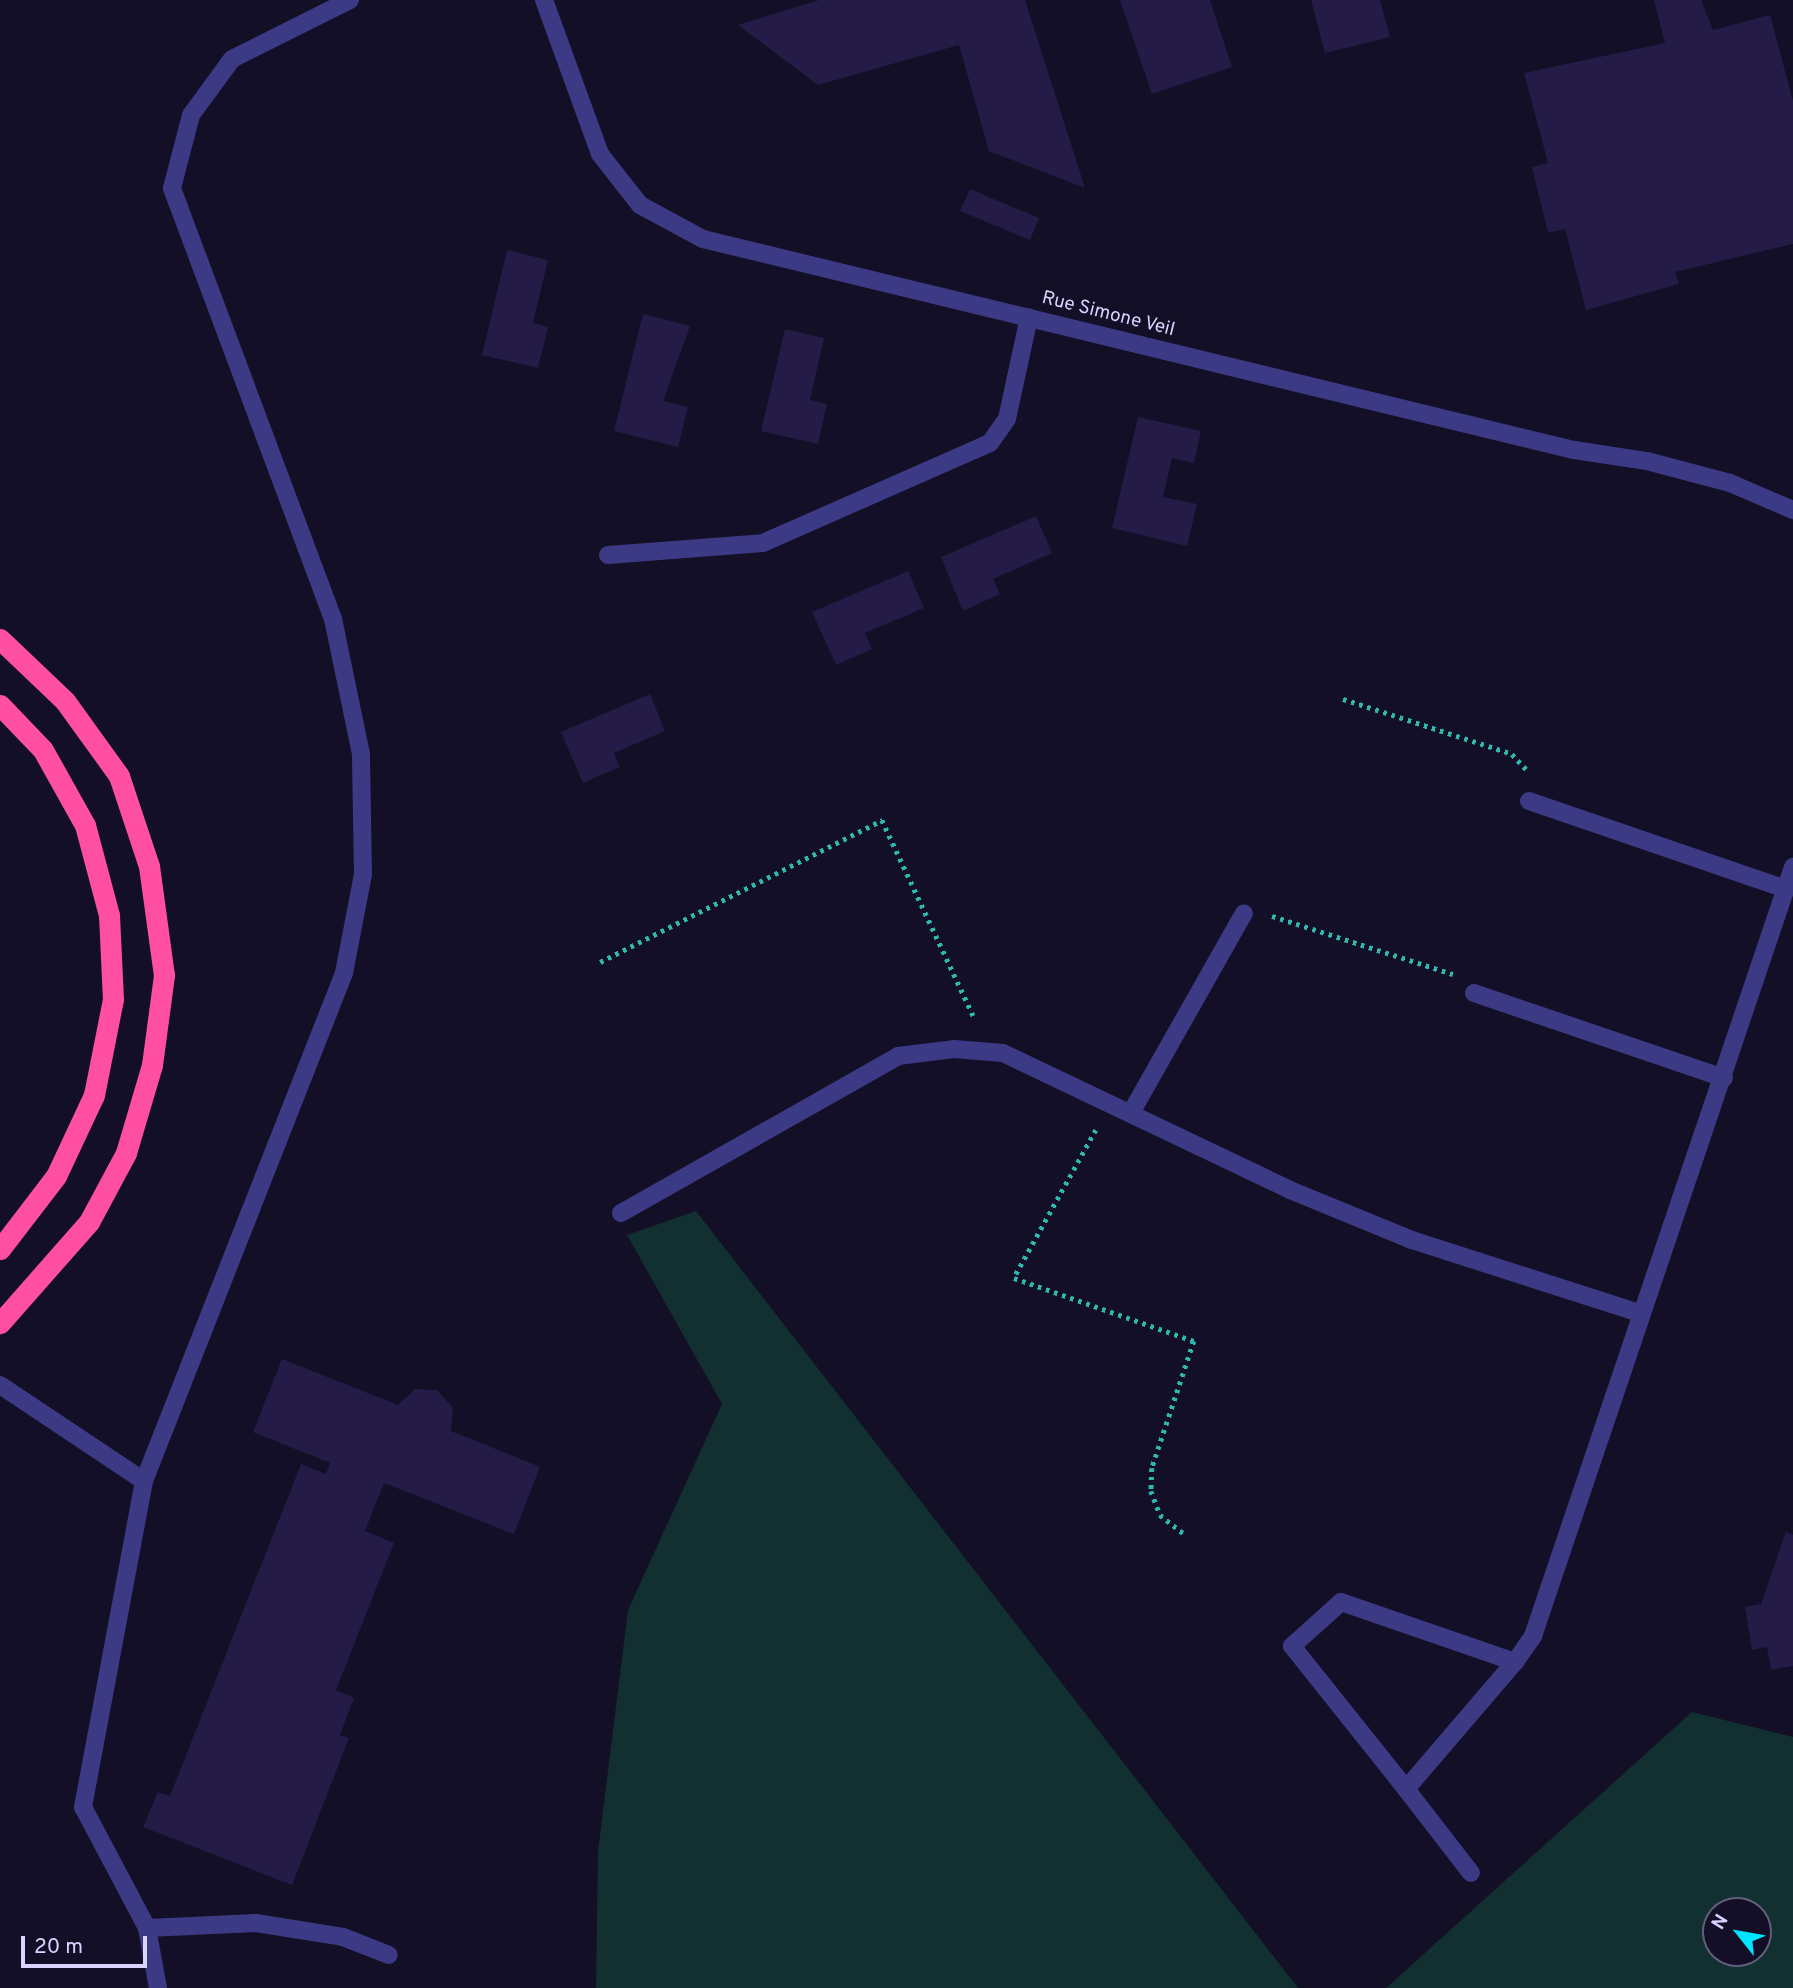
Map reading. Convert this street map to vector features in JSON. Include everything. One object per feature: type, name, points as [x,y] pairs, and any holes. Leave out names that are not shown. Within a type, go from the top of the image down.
[{"type":"highway","points":[[0,639],[65,701],[119,776],[149,866],[164,975],[152,1065],[126,1153],[89,1222],[0,1322]]},
{"type":"highway","points":[[0,705],[43,751],[85,825],[109,915],[113,999],[94,1095],[56,1176],[0,1249]]},
{"type":"street","points":[[158,1988],[147,1928],[83,1807],[144,1482],[344,973],[363,874],[361,754],[333,619],[172,188],[191,115],[232,59],[350,0]]},
{"type":"street","name":"Rue Simone Veil","points":[[544,0],[600,154],[640,205],[703,239],[1574,450],[1647,461],[1730,483],[1793,510]]},
{"type":"street","points":[[608,555],[763,543],[990,443],[1007,419],[1029,317]]},
{"type":"street","points":[[1528,800],[1786,889]]},
{"type":"street","points":[[1406,1789],[1515,1662],[1533,1636],[1639,1313],[1724,1078],[1793,867]]},
{"type":"street","points":[[1132,1111],[1244,912]]},
{"type":"street","points":[[1474,993],[1724,1078]]},
{"type":"street","points":[[621,1213],[898,1056],[954,1049],[991,1052],[1039,1066],[1290,1190],[1412,1240],[1639,1313]]},
{"type":"street","points":[[0,1385],[144,1482]]},
{"type":"street","points":[[1471,1873],[1292,1646],[1341,1602],[1515,1662]]},
{"type":"street","points":[[147,1928],[256,1923],[343,1937],[389,1955]]},
{"type":"path","points":[[1343,699],[1512,754],[1527,765],[1528,800]]},
{"type":"path","points":[[600,962],[882,820],[991,1052]]},
{"type":"path","points":[[1244,912],[1287,917],[1449,972],[1474,993]]},
{"type":"path","points":[[1113,1102],[1014,1278],[1194,1341],[1152,1468],[1150,1491],[1160,1515],[1186,1535]]},
{"type":"green space","points":[[696,1211],[1298,1988],[596,1988],[598,1851],[628,1610],[722,1404],[627,1235]]},
{"type":"green space","points":[[1692,1712],[1793,1737],[1793,1988],[1386,1988]]},
{"type":"building","points":[[819,0],[1025,0],[1085,188],[989,151],[959,45],[818,85],[738,25]]},
{"type":"building","points":[[1120,0],[1210,0],[1232,67],[1152,94]]},
{"type":"building","points":[[1311,0],[1380,0],[1390,37],[1325,53]]},
{"type":"building","points":[[1654,0],[1701,0],[1713,30],[1770,15],[1793,101],[1793,244],[1675,272],[1679,284],[1586,310],[1565,229],[1548,233],[1532,167],[1548,163],[1524,73],[1665,43]]},
{"type":"building","points":[[970,189],[1039,218],[1030,240],[960,211]]},
{"type":"building","points":[[507,250],[548,260],[533,323],[548,327],[538,368],[482,355]]},
{"type":"building","points":[[643,314],[690,326],[663,401],[688,407],[678,447],[614,431]]},
{"type":"building","points":[[785,329],[824,338],[810,400],[827,404],[818,444],[761,431]]},
{"type":"building","points":[[1138,417],[1201,431],[1194,463],[1172,458],[1163,497],[1197,504],[1187,546],[1112,528]]},
{"type":"building","points":[[1036,516],[1052,553],[993,579],[1000,594],[963,611],[941,557]]},
{"type":"building","points":[[908,571],[924,608],[865,633],[872,649],[836,665],[812,612]]},
{"type":"building","points":[[650,694],[665,731],[614,753],[620,767],[583,783],[561,732]]},
{"type":"building","points":[[282,1359],[398,1405],[415,1389],[437,1390],[453,1408],[451,1431],[540,1467],[514,1534],[384,1483],[365,1531],[394,1543],[336,1690],[354,1698],[340,1735],[349,1738],[292,1885],[143,1827],[158,1792],[170,1796],[301,1464],[326,1474],[330,1463],[253,1432]]},
{"type":"building","points":[[1786,1532],[1793,1535],[1793,1666],[1771,1670],[1767,1647],[1752,1650],[1745,1607],[1761,1604]]}]
